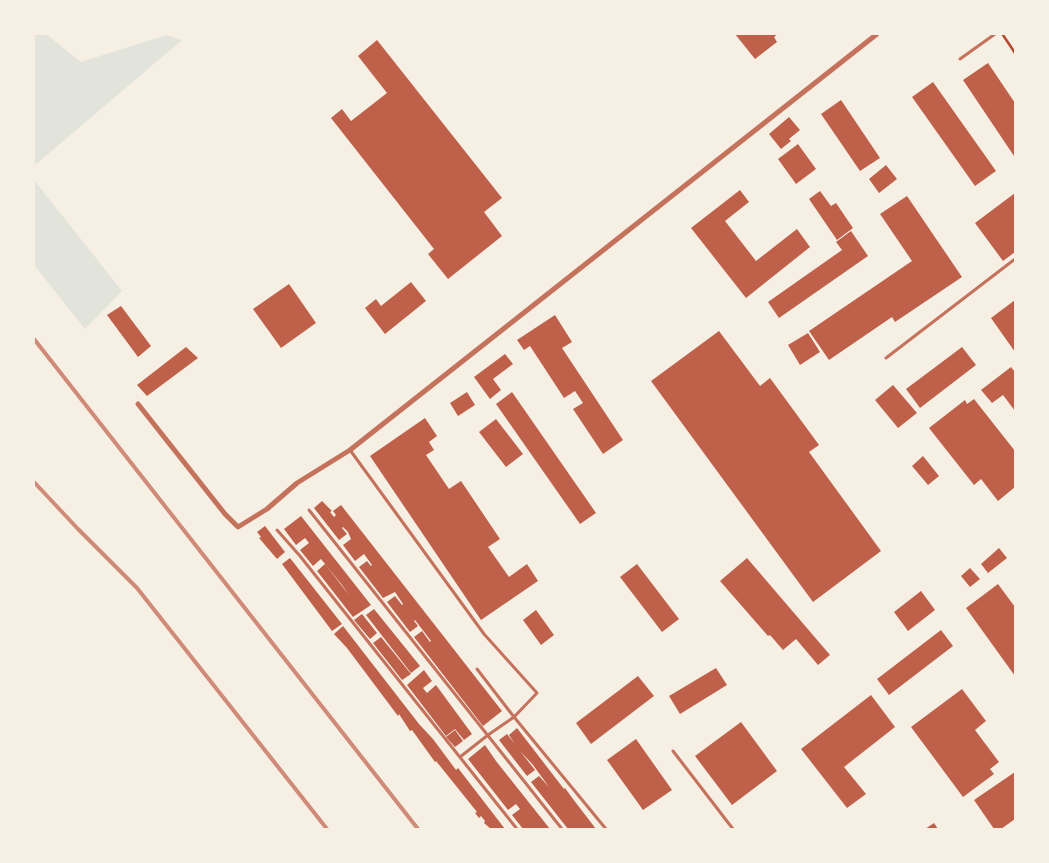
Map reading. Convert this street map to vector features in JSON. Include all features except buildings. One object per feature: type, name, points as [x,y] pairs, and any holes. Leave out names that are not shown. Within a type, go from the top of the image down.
[{"type":"street","points":[[138,404],[225,514],[238,527],[267,509],[296,483],[350,450],[877,34]]},
{"type":"lane","points":[[960,59],[995,34]]},
{"type":"lane","points":[[886,358],[1015,259]]},
{"type":"lane","points":[[350,450],[484,634],[537,693],[514,717],[460,757]]},
{"type":"lane","points":[[309,510],[562,829]]},
{"type":"lane","points":[[277,530],[300,556],[516,829]]},
{"type":"lane","points":[[477,669],[606,829]]},
{"type":"lane","points":[[673,751],[733,829]]},
{"type":"path","points":[[1002,34],[1015,53]]},
{"type":"shaded area","points":[[34,34],[46,34],[81,62],[166,35],[182,40],[34,166]]},
{"type":"shaded area","points":[[34,180],[122,291],[85,329],[34,265]]},
{"type":"railway","points":[[34,339],[418,829]]},
{"type":"railway","points":[[34,482],[137,588],[327,829]]}]
